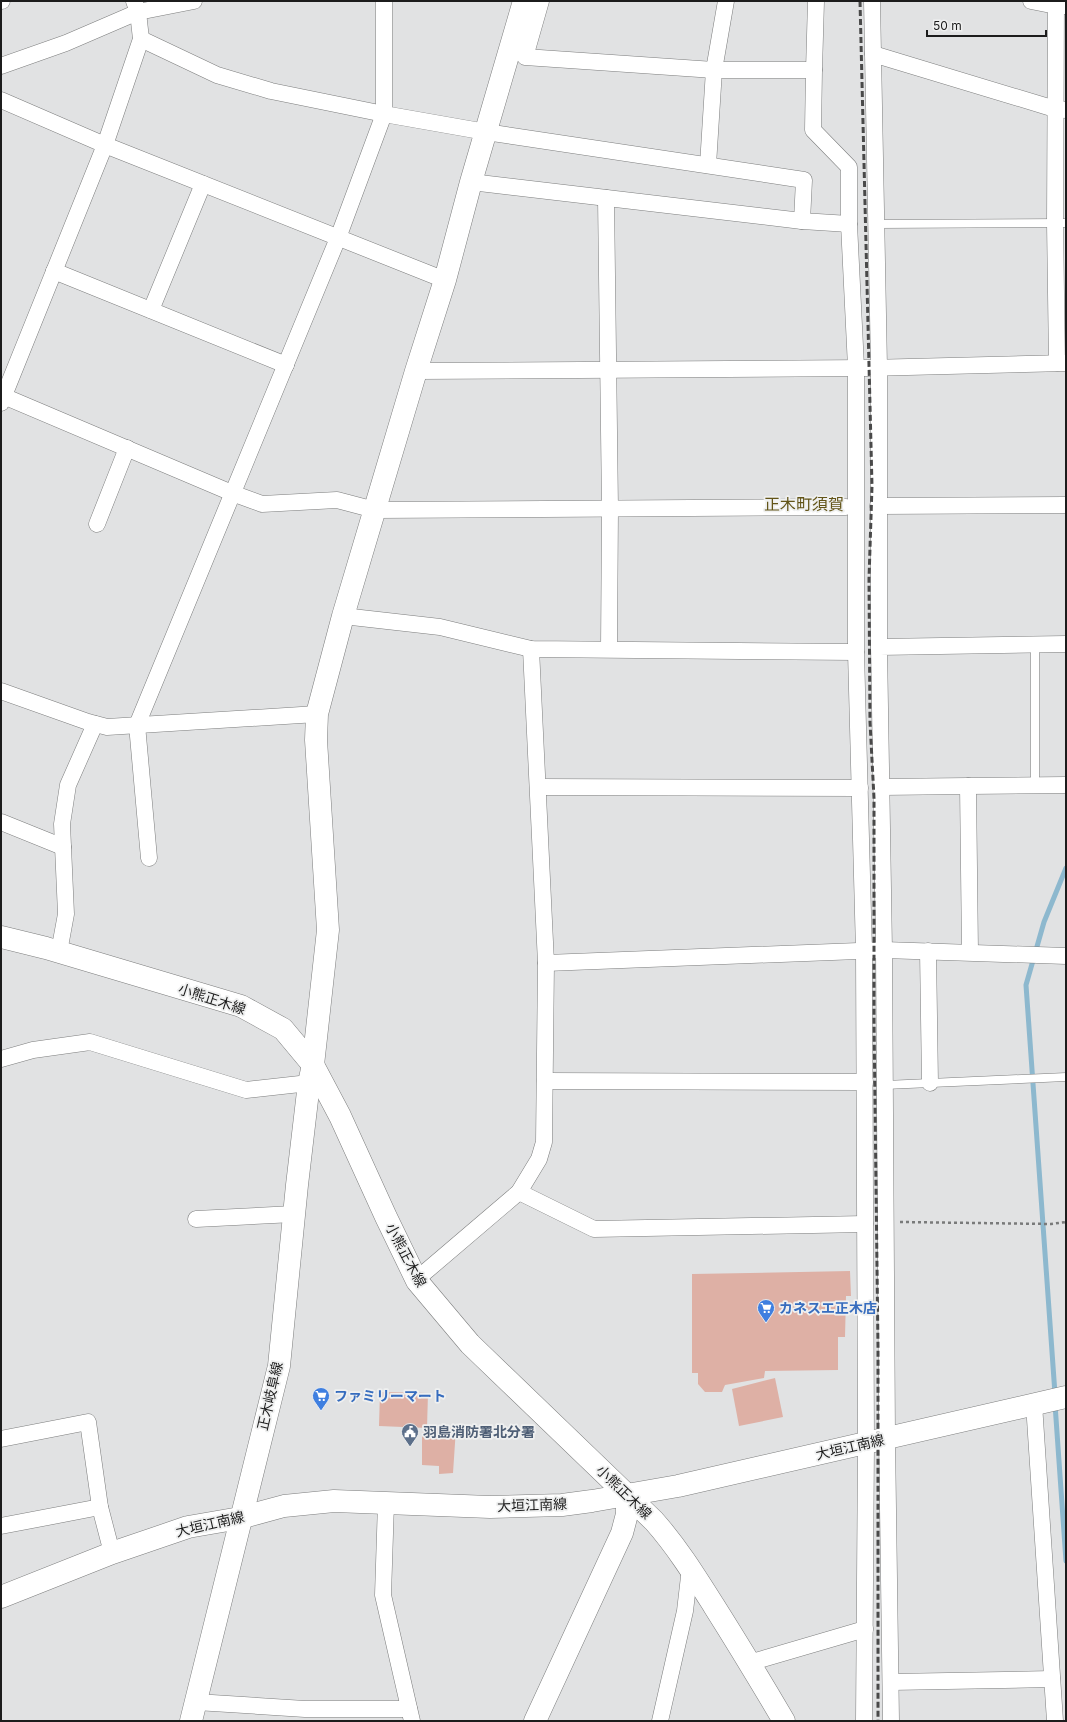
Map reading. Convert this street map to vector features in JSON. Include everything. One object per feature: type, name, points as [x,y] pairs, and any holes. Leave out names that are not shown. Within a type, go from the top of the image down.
[{"type":"street","points":[[1,66],[66,43],[136,7],[194,1]]},
{"type":"street","points":[[150,858],[137,725],[338,238],[384,114],[384,1]]},
{"type":"street","name":"正木岐阜線","points":[[193,1711],[279,1366],[294,1214],[328,930],[316,740],[317,714],[343,616],[416,371],[445,280],[471,182],[524,1]]},
{"type":"street","points":[[541,1],[525,57],[714,70],[814,70]]},
{"type":"street","points":[[708,165],[714,70],[726,1]]},
{"type":"street","points":[[816,1],[812,130],[849,166],[849,224],[856,367],[856,652],[864,951],[865,1082],[866,1443],[864,1721]]},
{"type":"street","points":[[872,1],[879,367],[879,647],[884,950],[887,1438],[891,1721]]},
{"type":"street","points":[[416,371],[879,367],[1062,363],[1060,223],[1061,6],[1031,1]]},
{"type":"street","points":[[136,7],[141,39],[105,145],[2,398],[262,504],[338,500],[375,510],[846,507]]},
{"type":"street","points":[[141,39],[217,75],[271,91],[384,114],[486,132],[804,180],[802,221]]},
{"type":"street","points":[[874,54],[1060,109]]},
{"type":"street","points":[[1,100],[105,145],[445,280]]},
{"type":"street","points":[[471,182],[802,221],[849,224]]},
{"type":"street","points":[[151,310],[203,184]]},
{"type":"street","points":[[606,198],[610,508],[609,649]]},
{"type":"street","points":[[54,271],[286,365]]},
{"type":"street","points":[[97,524],[127,448]]},
{"type":"street","points":[[878,506],[1066,505]]},
{"type":"street","points":[[343,616],[440,628],[531,648],[856,652]]},
{"type":"street","points":[[879,647],[1066,644]]},
{"type":"street","points":[[417,1281],[424,1273],[519,1192],[540,1159],[544,1142],[546,963],[531,648]]},
{"type":"street","points":[[1,691],[107,727],[317,714]]},
{"type":"street","points":[[60,952],[66,914],[62,824],[68,785],[95,724]]},
{"type":"street","points":[[881,786],[1066,784]]},
{"type":"street","points":[[968,786],[970,952]]},
{"type":"street","points":[[538,787],[860,788]]},
{"type":"street","points":[[1,822],[63,847]]},
{"type":"street","name":"小熊正木線","points":[[1,937],[60,952],[241,1006],[283,1029],[311,1074],[340,1116],[417,1281],[470,1344],[627,1495],[668,1538],[690,1568],[784,1721]]},
{"type":"street","points":[[546,963],[884,950],[1066,956]]},
{"type":"street","points":[[928,951],[930,1083]]},
{"type":"street","points":[[1,1059],[33,1050],[90,1042],[246,1090],[311,1074]]},
{"type":"street","points":[[544,1081],[865,1082]]},
{"type":"street","points":[[519,1192],[594,1229],[865,1224]]},
{"type":"street","points":[[196,1219],[294,1214]]},
{"type":"street","name":"大垣江南線","points":[[1,1597],[188,1526],[240,1518],[284,1506],[334,1501],[490,1507],[562,1505],[678,1486],[1066,1397]]},
{"type":"street","points":[[1034,1404],[1055,1721]]},
{"type":"street","points":[[1,1439],[88,1422],[100,1507],[112,1554]]},
{"type":"street","points":[[535,1721],[622,1532],[627,1514],[627,1495]]},
{"type":"street","points":[[193,1711],[304,1715],[410,1715],[384,1596],[386,1503]]},
{"type":"street","points":[[1,1526],[100,1507]]},
{"type":"street","points":[[660,1721],[685,1611],[690,1568]]},
{"type":"street","points":[[749,1663],[865,1629]]},
{"type":"street","points":[[891,1682],[1052,1679]]},
{"type":"lane","points":[[877,224],[1060,223]]},
{"type":"lane","points":[[1035,644],[1035,785]]},
{"type":"lane","points":[[885,1085],[1066,1077]]},
{"type":"path","points":[[886,1222],[1051,1224],[1066,1222]]},
{"type":"building","points":[[850,1271],[851,1296],[846,1296],[845,1337],[838,1337],[838,1370],[765,1371],[764,1378],[725,1385],[722,1392],[705,1392],[698,1384],[698,1373],[692,1373],[692,1274]]},
{"type":"building","points":[[775,1378],[783,1417],[739,1426],[732,1389]]},
{"type":"building","points":[[380,1392],[428,1393],[427,1428],[379,1426]]},
{"type":"building","points":[[429,1428],[456,1428],[453,1473],[439,1474],[439,1466],[422,1465],[422,1433]]},
{"type":"waterway","points":[[1055,1394],[1026,985],[1044,922],[1066,868]]},
{"type":"waterway","points":[[1055,1404],[1066,1561]]},
{"type":"railway","points":[[860,1],[872,486],[869,579],[870,722],[874,798],[874,1021],[878,1347],[878,1721]]},
{"type":"place","name":"カネスエ正木店","points":[[766,1323]]},
{"type":"place","name":"ファミリーマート","points":[[321,1411]]},
{"type":"place","name":"羽島消防署北分署","points":[[410,1447]]},
{"type":"district","name":"正木町須賀","points":[[804,504]]}]
